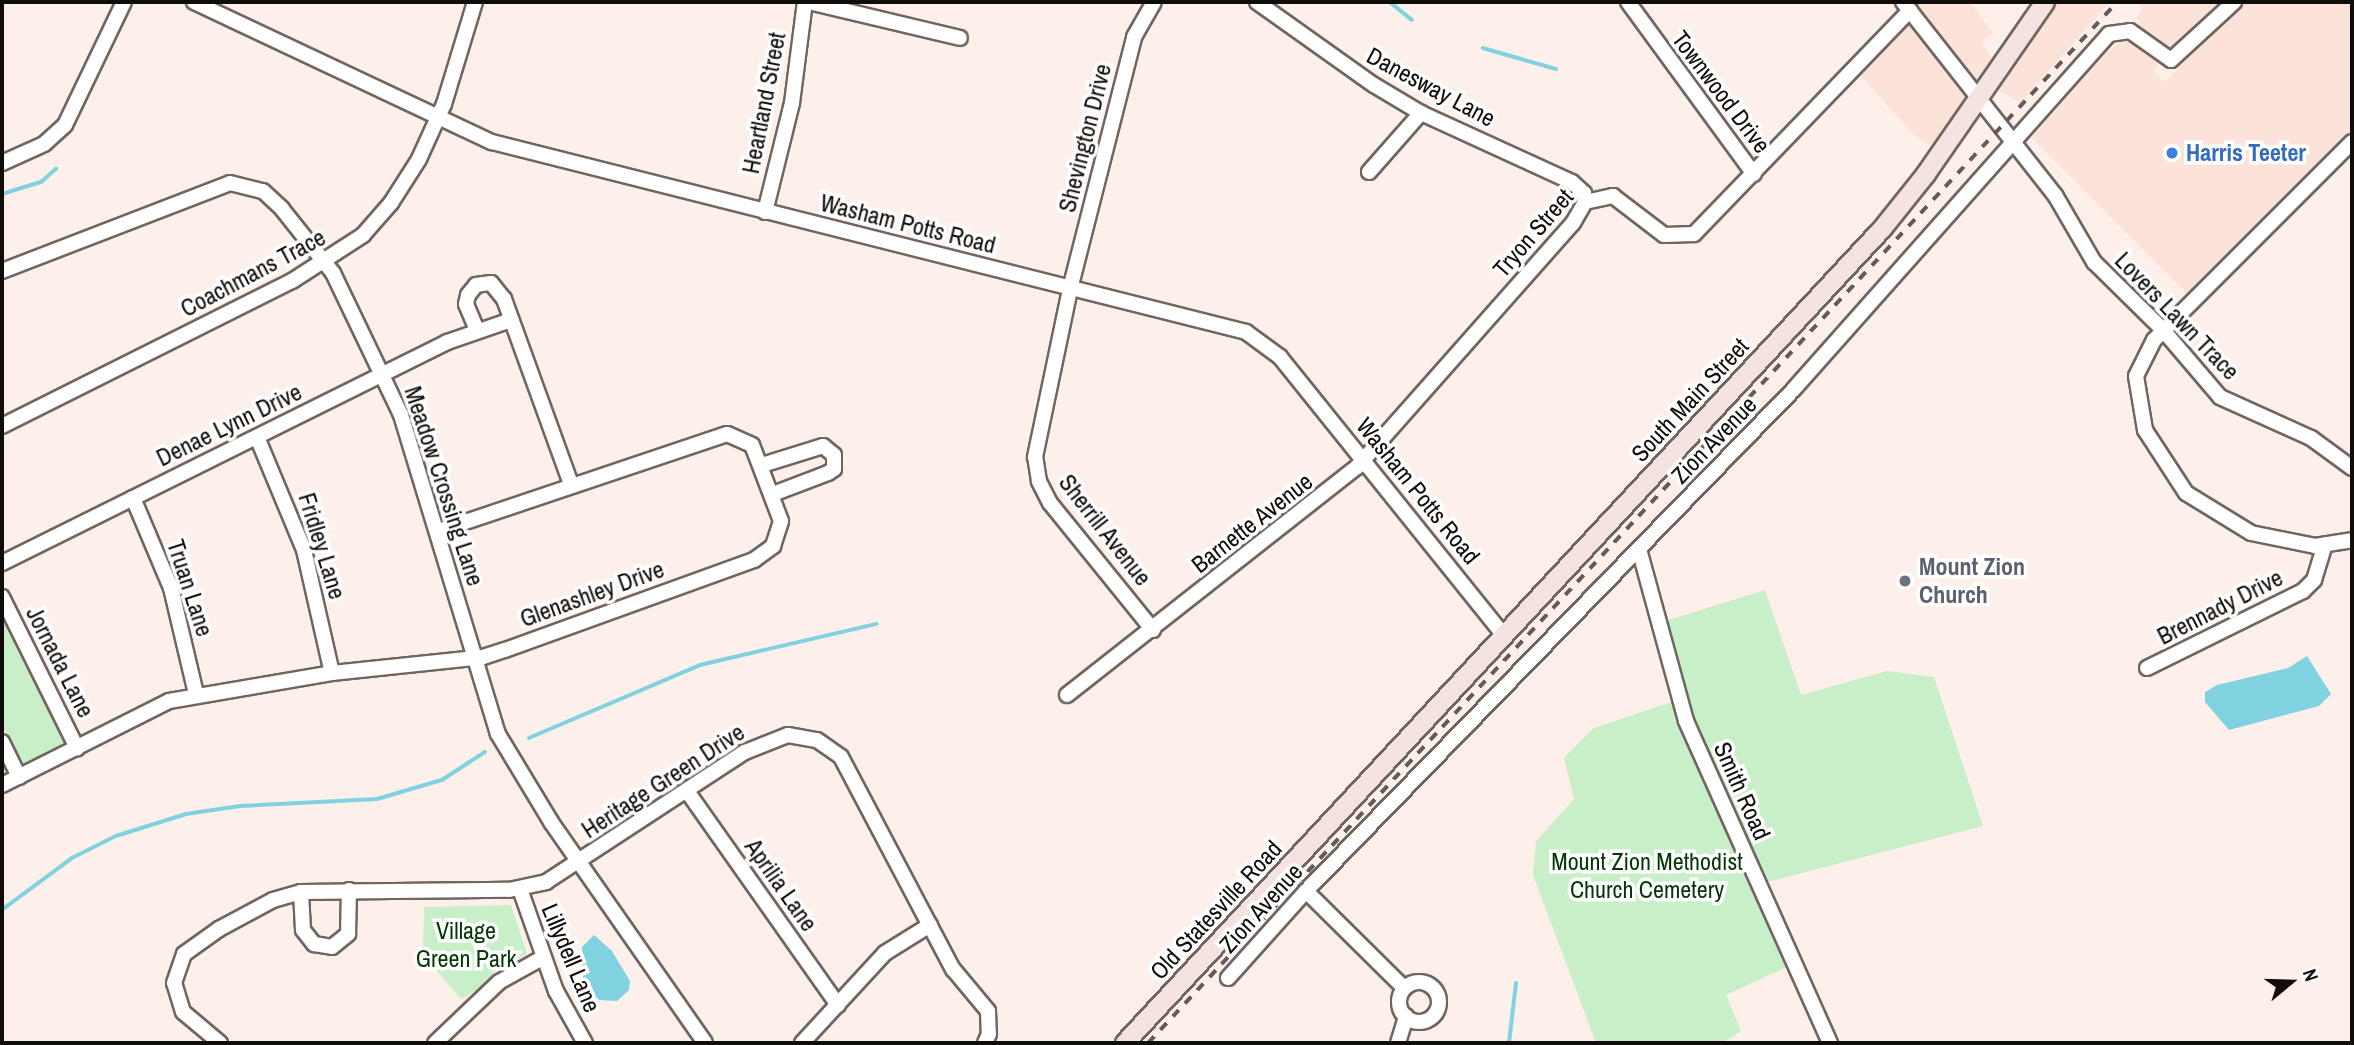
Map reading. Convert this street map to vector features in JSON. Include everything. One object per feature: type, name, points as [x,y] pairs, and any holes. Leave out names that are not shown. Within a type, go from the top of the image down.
[{"type":"main road","name":"South Main Street","points":[[1343,810],[1503,634],[1882,229],[2045,2]]},
{"type":"main road","name":"Old Statesville Road","points":[[1125,1043],[1343,810]]},
{"type":"street","points":[[2,163],[44,144],[65,125],[124,2]]},
{"type":"street","name":"Washam Potts Road","points":[[194,2],[437,120],[508,147],[1070,289],[1231,326],[1258,338],[1280,357],[1503,634]]},
{"type":"street","name":"Coachmans Trace","points":[[2,426],[326,262],[363,235],[391,203],[437,120],[475,2]]},
{"type":"street","points":[[807,2],[960,38]]},
{"type":"street","name":"Heartland Street","points":[[765,212],[792,103],[807,2]]},
{"type":"street","name":"Shevington Drive","points":[[1070,289],[1134,37],[1154,2]]},
{"type":"street","name":"Danesway Lane","points":[[1257,2],[1357,74],[1421,113],[1572,182],[1584,193],[1585,202]]},
{"type":"street","name":"Townwood Drive","points":[[1628,2],[1754,174]]},
{"type":"street","name":"Zion Avenue","points":[[1228,978],[1306,891],[1786,398],[2014,145],[2109,34],[2130,31],[2171,60],[2234,2]]},
{"type":"street","name":"Tryon Street","points":[[1363,460],[1573,223],[1585,202],[1613,196],[1656,231],[1684,237],[1700,230],[1907,6]]},
{"type":"street","name":"Lovers Lawn Trace","points":[[1907,6],[2056,195],[2094,262],[2163,330],[2220,397],[2311,438],[2350,461]]},
{"type":"street","points":[[1369,173],[1421,113]]},
{"type":"street","points":[[2352,142],[2163,330],[2136,376],[2145,430],[2159,458],[2186,493],[2251,533],[2293,544],[2326,545],[2352,540]]},
{"type":"street","name":"Meadow Crossing Lane","points":[[2,271],[230,183],[251,186],[271,197],[326,262],[383,373],[439,531],[487,708],[512,760],[705,1043]]},
{"type":"street","points":[[477,330],[466,303],[472,289],[483,283],[496,287],[511,320],[571,484]]},
{"type":"street","name":"Sherrill Avenue","points":[[1070,289],[1037,433],[1039,481],[1050,503],[1153,630]]},
{"type":"street","name":"Denae Lynn Drive","points":[[2,563],[383,373],[477,330],[511,320]]},
{"type":"street","name":"Glenashley Drive","points":[[2,785],[169,701],[196,694],[332,673],[474,659],[765,554],[780,533],[773,494],[752,445],[740,436],[717,434],[439,531]]},
{"type":"street","name":"Fridley Lane","points":[[257,437],[301,541],[332,673]]},
{"type":"street","points":[[762,465],[823,446],[834,455],[834,469],[828,473],[773,494]]},
{"type":"street","name":"Barnette Avenue","points":[[1067,695],[1153,630],[1363,460]]},
{"type":"street","name":"Truan Lane","points":[[133,498],[171,588],[196,694]]},
{"type":"street","name":"Brennady Drive","points":[[2147,668],[2303,591],[2314,580],[2326,545]]},
{"type":"street","name":"Smith Road","points":[[1639,548],[1686,721],[1830,1043]]},
{"type":"street","name":"Jornada Lane","points":[[2,597],[77,748]]},
{"type":"street","name":"Heritage Green Drive","points":[[220,1043],[183,1012],[174,983],[176,966],[191,947],[273,900],[301,892],[520,889],[562,875],[687,791],[772,739],[803,736],[829,746],[851,772],[953,969],[988,1011],[989,1034],[985,1043]]},
{"type":"street","points":[[2,742],[19,777]]},
{"type":"street","name":"Aprilia Lane","points":[[687,791],[838,1005]]},
{"type":"street","name":"Lillydell Lane","points":[[520,889],[542,958],[584,1043]]},
{"type":"street","points":[[301,892],[303,930],[314,944],[332,947],[348,934],[349,890]]},
{"type":"street","points":[[1306,891],[1404,988]]},
{"type":"street","points":[[802,1043],[886,953],[930,925]]},
{"type":"street","points":[[435,1043],[499,982],[542,958]]},
{"type":"street","points":[[1398,1043],[1406,1016],[1399,1003],[1404,988],[1414,982],[1427,984],[1438,1000],[1436,1012],[1426,1020],[1406,1016]]},
{"type":"shaded area","points":[[1910,2],[1970,2],[1993,33],[1981,42],[1992,58],[1932,147],[1915,136],[1858,73],[1920,14]]},
{"type":"shaded area","points":[[2052,2],[2110,2],[2020,103],[1992,86]]},
{"type":"shaded area","points":[[2137,2],[2219,2],[2153,71],[2164,82],[2247,2],[2352,2],[2352,134],[2191,298],[2032,138],[2096,63],[2141,23],[2136,18],[2143,9]]},
{"type":"green space","name":"Mount Zion Methodist Church Cemetery","points":[[1765,590],[1801,695],[1887,671],[1934,677],[1983,826],[1752,886],[1789,966],[1726,995],[1741,1031],[1723,1043],[1596,1043],[1533,875],[1536,841],[1574,799],[1564,758],[1594,728],[1683,698],[1662,622]]},
{"type":"green space","points":[[2,611],[66,742],[23,764],[2,725]]},
{"type":"green space","name":"Village Green Park","points":[[511,905],[527,954],[494,971],[489,983],[461,999],[423,955],[424,907]]},
{"type":"water","points":[[2307,656],[2331,694],[2319,706],[2229,730],[2205,702],[2205,692],[2217,685],[2288,668]]},
{"type":"water","points":[[594,935],[612,951],[630,981],[629,990],[617,1001],[599,1000],[583,982],[582,947]]},
{"type":"waterway","points":[[1390,2],[1412,20]]},
{"type":"waterway","points":[[1483,48],[1556,69]]},
{"type":"waterway","points":[[2,194],[41,182],[56,169]]},
{"type":"waterway","points":[[529,738],[700,665],[876,624]]},
{"type":"waterway","points":[[2,910],[72,858],[116,836],[186,814],[241,806],[377,799],[442,780],[485,752]]},
{"type":"waterway","points":[[1509,1043],[1516,983]]},
{"type":"railway","points":[[1148,1043],[2117,2]]},
{"type":"place","name":"Harris Teeter","points":[[2172,153]]},
{"type":"place","name":"Mount Zion Church","points":[[1905,581]]}]
